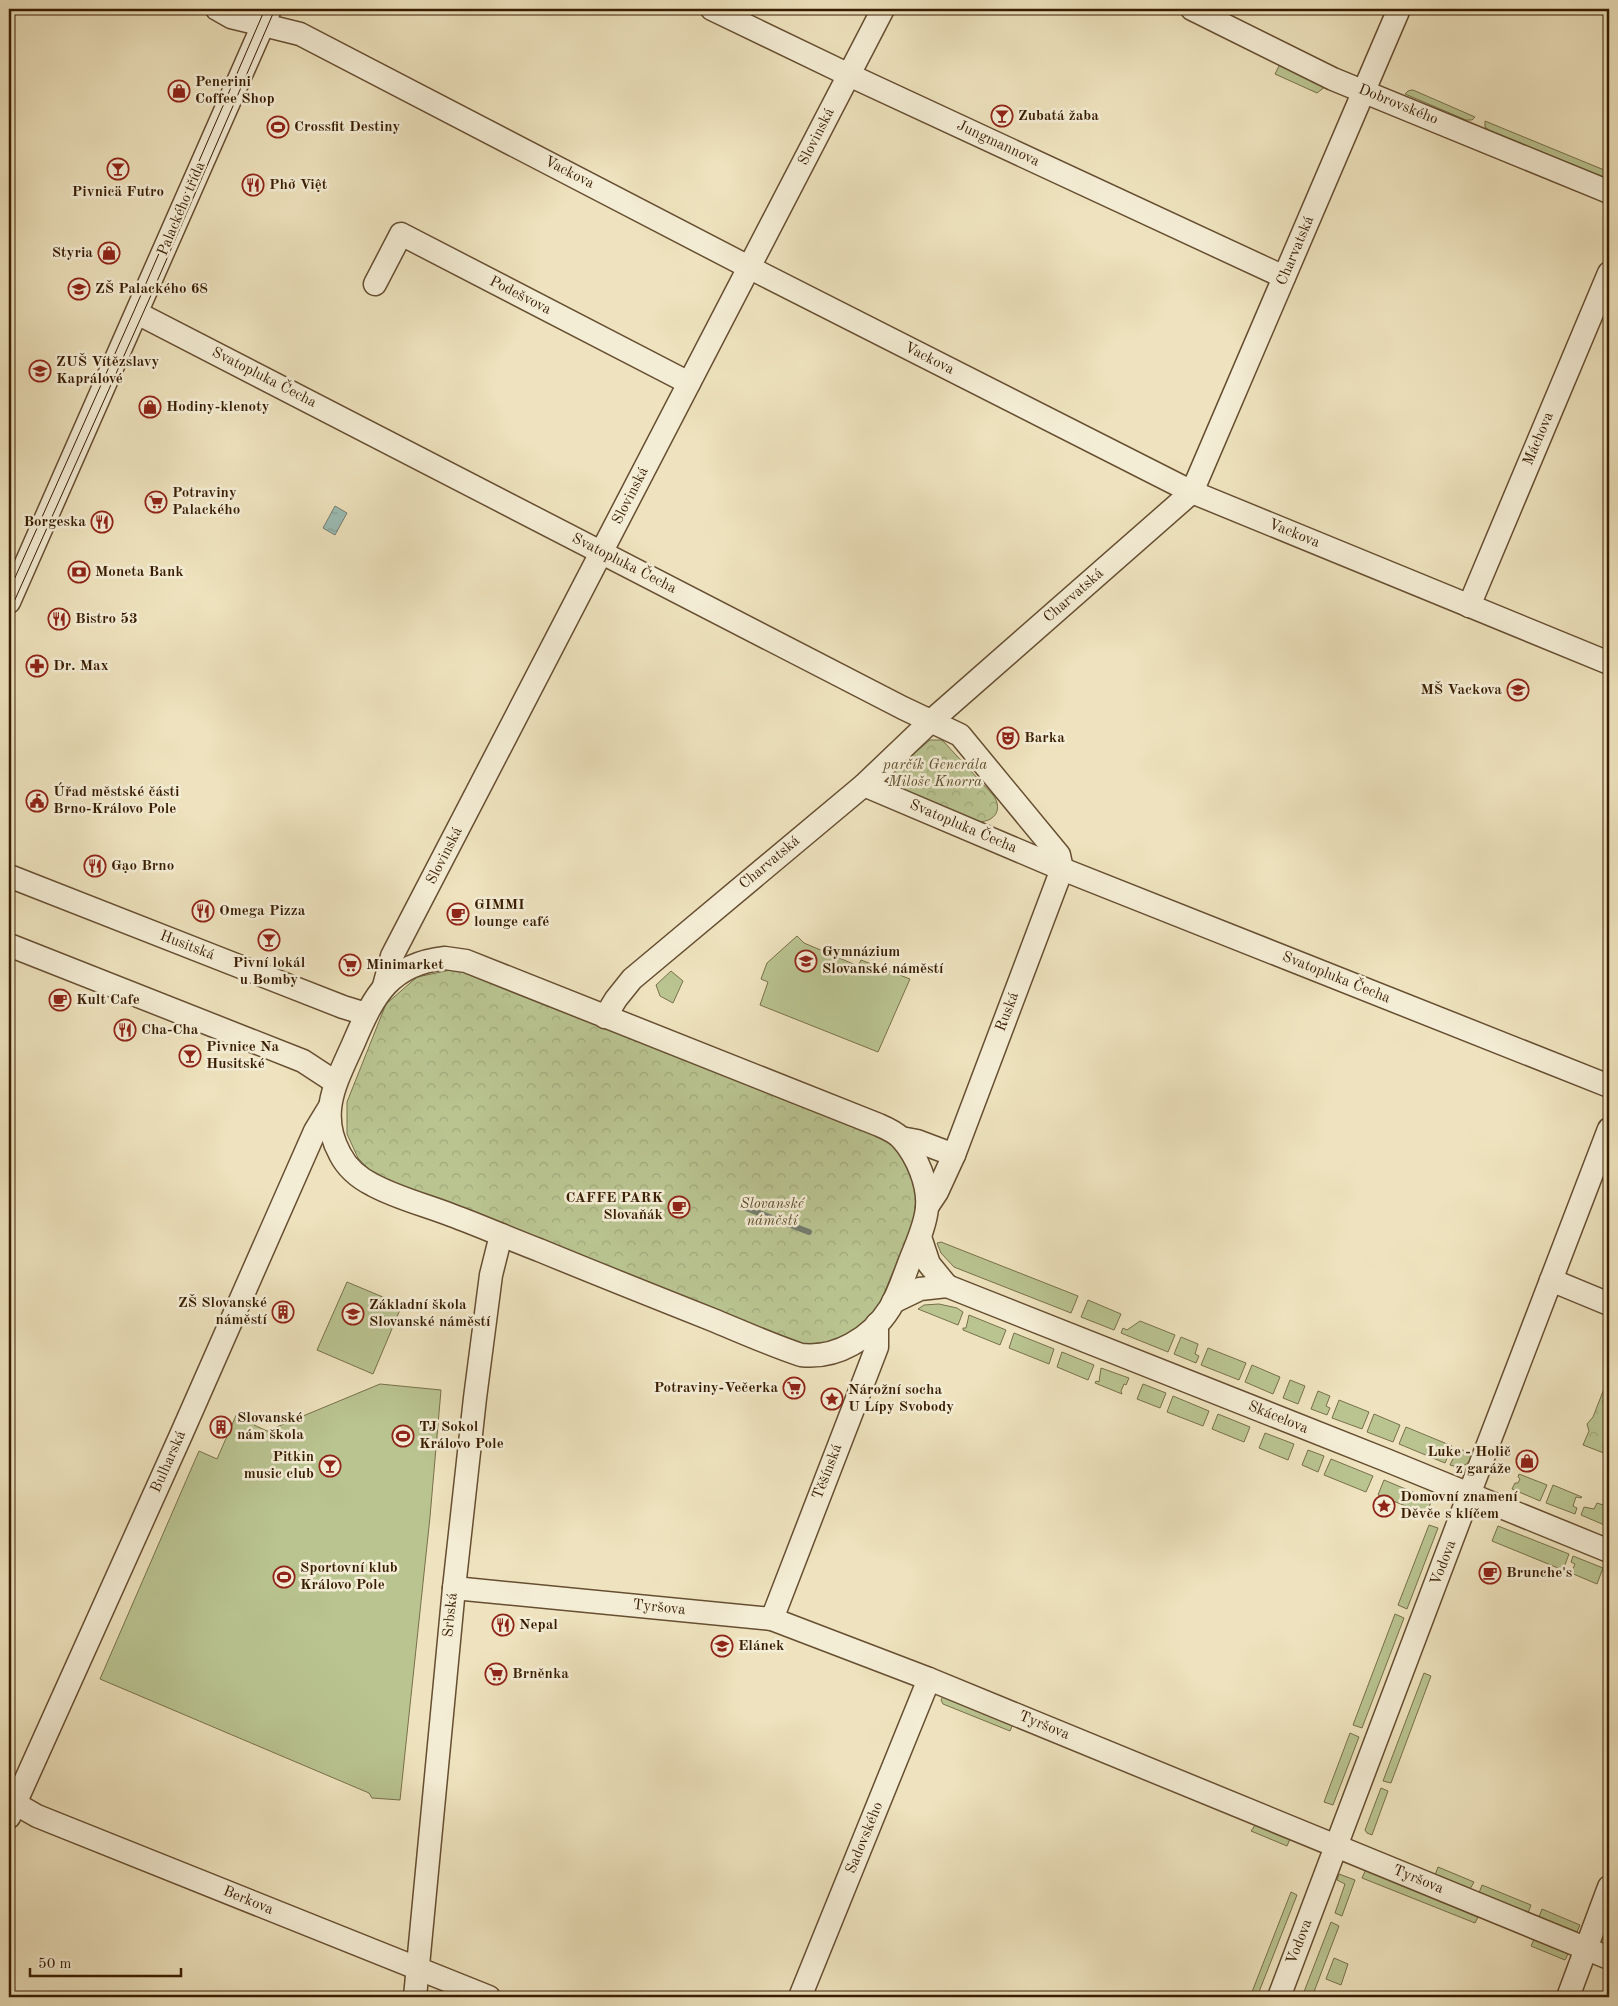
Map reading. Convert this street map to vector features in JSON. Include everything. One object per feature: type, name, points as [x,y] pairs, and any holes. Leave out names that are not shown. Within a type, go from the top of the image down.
[{"type":"street","name":"Vackova","points":[[218,9],[231,17],[266,16],[750,268],[1192,492],[1609,663]]},
{"type":"street","name":"Jungmannova","points":[[712,9],[849,75],[1284,277]]},
{"type":"street","name":"Slovinská","points":[[384,986],[392,956],[750,268],[882,9]]},
{"type":"street","name":"Dobrovského","points":[[1192,9],[1333,79],[1364,90],[1609,192]]},
{"type":"street","name":"Charvatská","points":[[605,1017],[632,979],[864,785],[930,722],[1192,492],[1399,9]]},
{"type":"street","name":"Palackého třída","points":[[11,589],[137,313],[266,16]]},
{"type":"street","name":"Podešvova","points":[[375,284],[401,234],[689,383]]},
{"type":"street","name":"Máchova","points":[[1469,606],[1609,273]]},
{"type":"street","name":"Svatopluka Čecha","points":[[137,313],[930,722],[960,735],[1059,855],[1062,869]]},
{"type":"street","name":"Svatopluka Čecha","points":[[864,785],[1062,869],[1609,1086]]},
{"type":"street","name":"Ruská","points":[[927,1207],[937,1192],[954,1156],[1062,869]]},
{"type":"street","name":"Husitská","points":[[9,876],[366,1014]]},
{"type":"street","points":[[9,945],[303,1061],[335,1082]]},
{"type":"street","points":[[901,1138],[912,1154],[923,1177],[927,1207],[920,1237],[893,1302],[877,1324],[859,1340],[839,1350],[819,1355],[801,1355],[387,1191],[362,1178],[348,1166],[340,1154],[332,1134],[330,1108],[335,1082],[373,1000],[384,986],[397,975],[416,964],[433,959],[456,959],[466,961],[879,1124],[901,1138],[917,1141],[954,1156]]},
{"type":"street","name":"Bulharská","points":[[11,1807],[181,1435],[315,1131],[330,1108]]},
{"type":"street","name":"Vodova","points":[[1279,1997],[1609,1129]]},
{"type":"street","name":"Srbská","points":[[415,1997],[454,1588],[491,1275],[502,1235]]},
{"type":"street","name":"Skácelova","points":[[920,1237],[929,1264],[947,1286]]},
{"type":"street","points":[[1551,1280],[1609,1304]]},
{"type":"street","name":"Skácelova","points":[[893,1302],[920,1289],[947,1286],[1609,1551]]},
{"type":"street","name":"Těšínská","points":[[772,1619],[877,1348],[877,1324]]},
{"type":"street","name":"Tyršova","points":[[454,1588],[772,1619],[929,1679],[1609,1958]]},
{"type":"street","name":"Sadovského","points":[[800,1997],[929,1679]]},
{"type":"street","name":"Berkova","points":[[11,1807],[56,1823],[489,1997]]},
{"type":"street","points":[[1568,1997],[1609,1887]]},
{"type":"green space","points":[[1280,64],[1326,86],[1317,93],[1275,74]]},
{"type":"green space","points":[[1413,90],[1475,117],[1472,120],[1466,120],[1405,94]]},
{"type":"green space","points":[[1485,121],[1609,172],[1609,179],[1490,131],[1485,127]]},
{"type":"green space","name":"parčík Generála Miloše Knorra","points":[[930,740],[941,740],[944,742],[993,795],[998,806],[995,816],[986,821],[973,821],[896,787],[892,780],[893,771]]},
{"type":"green space","points":[[797,936],[804,943],[858,966],[861,960],[910,979],[878,1052],[760,1005],[768,982],[761,979],[767,963]]},
{"type":"green space","name":"Slovanské náměstí","points":[[455,969],[483,978],[884,1135],[897,1146],[918,1183],[916,1217],[877,1310],[865,1325],[834,1342],[806,1345],[791,1341],[378,1179],[358,1158],[347,1134],[347,1102],[386,1004],[417,977]]},
{"type":"green space","points":[[671,971],[683,981],[673,1003],[660,996],[656,985]]},
{"type":"green space","points":[[941,1242],[1078,1296],[1071,1313],[954,1267],[941,1253],[937,1243]]},
{"type":"green space","points":[[347,1282],[402,1305],[373,1374],[317,1350]]},
{"type":"green space","points":[[1088,1300],[1121,1314],[1114,1330],[1081,1317]]},
{"type":"green space","points":[[939,1304],[957,1308],[963,1312],[958,1325],[918,1309],[924,1305]]},
{"type":"green space","points":[[969,1315],[1006,1330],[1000,1345],[963,1330],[963,1328],[966,1328]]},
{"type":"green space","points":[[1140,1321],[1175,1335],[1168,1352],[1121,1333],[1123,1328],[1127,1330]]},
{"type":"green space","points":[[1014,1333],[1054,1349],[1049,1364],[1009,1348]]},
{"type":"green space","points":[[1181,1337],[1198,1344],[1195,1354],[1199,1356],[1196,1363],[1174,1354]]},
{"type":"green space","points":[[1208,1348],[1246,1363],[1239,1380],[1201,1365]]},
{"type":"green space","points":[[1062,1352],[1094,1365],[1088,1380],[1057,1367]]},
{"type":"green space","points":[[1252,1365],[1280,1377],[1273,1394],[1245,1382]]},
{"type":"green space","points":[[1101,1368],[1129,1378],[1126,1385],[1124,1384],[1121,1391],[1122,1394],[1095,1383],[1096,1381],[1099,1382]]},
{"type":"green space","points":[[1609,1376],[1609,1455],[1583,1445],[1589,1431],[1587,1424],[1593,1417]]},
{"type":"green space","points":[[1290,1380],[1305,1386],[1298,1404],[1283,1398]]},
{"type":"green space","name":"Sportovní klub Královo Pole","points":[[380,1384],[441,1390],[430,1517],[400,1800],[372,1798],[369,1793],[100,1679],[199,1451],[217,1459],[238,1411],[250,1416],[249,1419],[255,1422],[254,1425],[267,1431]]},
{"type":"green space","points":[[1143,1384],[1166,1393],[1160,1408],[1137,1399]]},
{"type":"green space","points":[[1318,1391],[1330,1396],[1326,1406],[1330,1408],[1327,1415],[1311,1409]]},
{"type":"green space","points":[[1173,1396],[1209,1411],[1203,1426],[1167,1412]]},
{"type":"green space","points":[[1339,1400],[1369,1412],[1362,1429],[1332,1418]]},
{"type":"green space","points":[[1218,1414],[1250,1427],[1244,1442],[1212,1429]]},
{"type":"green space","points":[[1374,1414],[1400,1425],[1393,1442],[1367,1432]]},
{"type":"green space","points":[[1406,1427],[1452,1446],[1445,1463],[1399,1444]]},
{"type":"green space","points":[[1265,1433],[1294,1444],[1288,1460],[1259,1448]]},
{"type":"green space","points":[[1458,1448],[1474,1455],[1464,1465],[1458,1467],[1450,1465]]},
{"type":"green space","points":[[1308,1450],[1324,1456],[1318,1472],[1302,1465]]},
{"type":"green space","points":[[1331,1459],[1373,1476],[1366,1492],[1324,1475]]},
{"type":"green space","points":[[1519,1474],[1547,1485],[1540,1501],[1512,1489],[1520,1479],[1518,1477]]},
{"type":"green space","points":[[1384,1480],[1432,1500],[1426,1514],[1378,1495]]},
{"type":"green space","points":[[1553,1485],[1582,1497],[1576,1497],[1573,1506],[1577,1508],[1575,1514],[1546,1503]]},
{"type":"green space","points":[[1597,1503],[1609,1507],[1609,1527],[1581,1515],[1584,1507],[1594,1509]]},
{"type":"green space","points":[[1429,1525],[1438,1528],[1407,1609],[1398,1605]]},
{"type":"green space","points":[[1498,1526],[1569,1554],[1563,1570],[1492,1541]]},
{"type":"green space","points":[[1573,1556],[1603,1568],[1597,1584],[1571,1573],[1575,1564],[1571,1562]]},
{"type":"green space","points":[[1395,1614],[1404,1618],[1362,1728],[1353,1725]]},
{"type":"green space","points":[[1424,1673],[1431,1676],[1391,1783],[1383,1781]]},
{"type":"green space","points":[[943,1696],[1013,1724],[1010,1731],[943,1704],[941,1700]]},
{"type":"green space","points":[[1350,1733],[1359,1737],[1333,1805],[1324,1802]]},
{"type":"green space","points":[[1381,1788],[1388,1791],[1372,1835],[1365,1830]]},
{"type":"green space","points":[[1256,1824],[1290,1839],[1287,1846],[1251,1831]]},
{"type":"green space","points":[[1438,1867],[1474,1882],[1470,1889],[1435,1875]]},
{"type":"green space","points":[[1366,1869],[1479,1915],[1475,1923],[1362,1878]]},
{"type":"green space","points":[[1339,1874],[1355,1880],[1342,1916],[1335,1913],[1345,1884],[1337,1880]]},
{"type":"green space","points":[[1482,1885],[1531,1905],[1528,1913],[1479,1893]]},
{"type":"green space","points":[[1291,1892],[1297,1895],[1257,1997],[1250,1997]]},
{"type":"green space","points":[[1542,1909],[1580,1925],[1577,1932],[1539,1917]]},
{"type":"green space","points":[[1331,1922],[1339,1926],[1312,1997],[1302,1997]]},
{"type":"green space","points":[[1535,1937],[1569,1952],[1565,1960],[1531,1946]]},
{"type":"green space","points":[[1334,1958],[1348,1964],[1341,1985],[1326,1979]]},
{"type":"water","points":[[335,506],[347,513],[335,535],[323,528]]},
{"type":"waterway","points":[[746,1208],[809,1232]]},
{"type":"tram line","points":[[9,591],[134,311],[265,9]]},
{"type":"tram line","points":[[9,613],[152,293],[275,9]]},
{"type":"place","name":"Penerini Coffee Shop","points":[[179,91]]},
{"type":"place","name":"Zubatá žaba","points":[[1002,116]]},
{"type":"place","name":"Crossfit Destiny","points":[[278,127]]},
{"type":"place","name":"Pivnicä Futro","points":[[118,169]]},
{"type":"place","name":"Phở Việt","points":[[253,185]]},
{"type":"place","name":"Styria","points":[[109,253]]},
{"type":"place","name":"ZŠ Palackého 68","points":[[79,289]]},
{"type":"place","name":"ZUŠ Vítězslavy Kaprálové","points":[[40,371]]},
{"type":"place","name":"Hodiny-klenoty","points":[[150,407]]},
{"type":"place","name":"Potraviny Palackého","points":[[156,502]]},
{"type":"place","name":"Borgeska","points":[[102,522]]},
{"type":"place","name":"Moneta Bank","points":[[79,572]]},
{"type":"place","name":"Bistro 53","points":[[59,619]]},
{"type":"place","name":"Dr. Max","points":[[37,666]]},
{"type":"place","name":"MŠ Vackova","points":[[1518,690]]},
{"type":"place","name":"Barka","points":[[1008,738]]},
{"type":"place","name":"Úřad městské části Brno-Královo Pole","points":[[37,801]]},
{"type":"place","name":"Gạo Brno","points":[[95,866]]},
{"type":"place","name":"Omega Pizza","points":[[203,911]]},
{"type":"place","name":"GIMMI lounge café","points":[[458,914]]},
{"type":"place","name":"Pivní lokál u Bomby","points":[[269,940]]},
{"type":"place","name":"Gymnázium Slovanské náměstí","points":[[806,961]]},
{"type":"place","name":"Minimarket","points":[[350,965]]},
{"type":"place","name":"Kult Cafe","points":[[60,1000]]},
{"type":"place","name":"Cha-Cha","points":[[125,1030]]},
{"type":"place","name":"Pivnice Na Husitské","points":[[190,1056]]},
{"type":"place","name":"CAFFE PARK Slovaňák","points":[[679,1207]]},
{"type":"place","name":"ZŠ Slovanské náměstí","points":[[283,1312]]},
{"type":"place","name":"Základní škola Slovanské náměstí","points":[[353,1314]]},
{"type":"place","name":"Potraviny-Večerka","points":[[794,1388]]},
{"type":"place","name":"Nárožní socha U Lípy Svobody","points":[[832,1399]]},
{"type":"place","name":"Slovanské nám škola","points":[[221,1427]]},
{"type":"place","name":"TJ Sokol Královo Pole","points":[[403,1436]]},
{"type":"place","name":"Luke - Holič z garáže","points":[[1527,1461]]},
{"type":"place","name":"Pitkin music club","points":[[330,1466]]},
{"type":"place","name":"Domovní znamení Děvče s klíčem","points":[[1384,1506]]},
{"type":"place","name":"Brunche's","points":[[1490,1573]]},
{"type":"place","name":"Sportovní klub Královo Pole","points":[[284,1577]]},
{"type":"place","name":"Nepal","points":[[503,1625]]},
{"type":"place","name":"Elánek","points":[[722,1646]]},
{"type":"place","name":"Brněnka","points":[[496,1674]]}]
